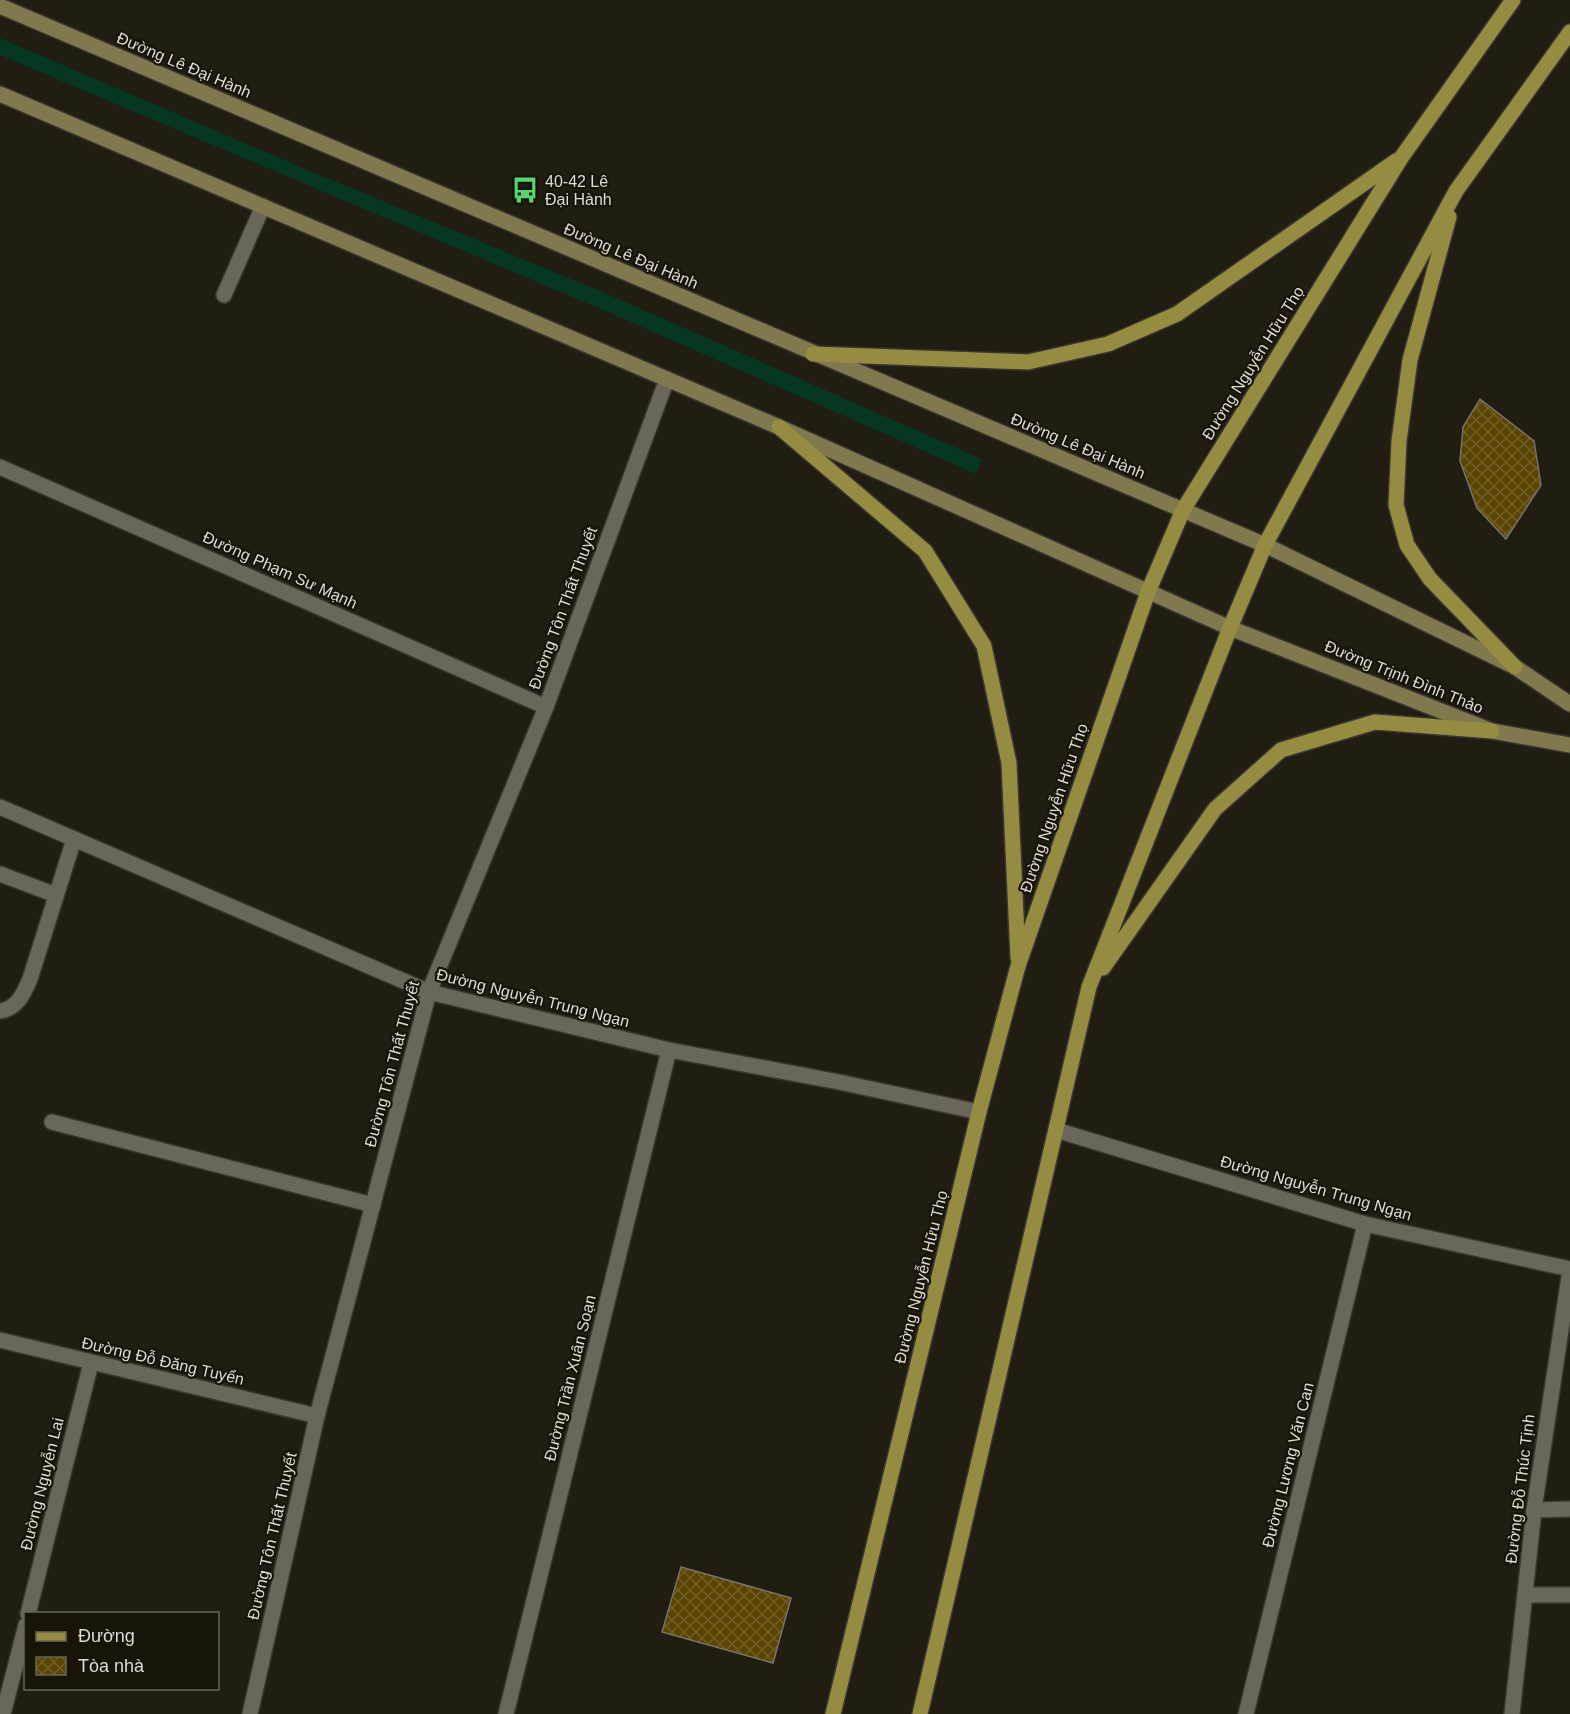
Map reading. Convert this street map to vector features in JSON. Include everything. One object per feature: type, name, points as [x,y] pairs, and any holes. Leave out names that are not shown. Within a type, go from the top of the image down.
[{"type":"main road","name":"Đường Nguyễn Hữu Thọ","points":[[833,1714],[979,1112],[1018,966],[1148,592],[1183,510],[1401,158],[1513,0]]},
{"type":"main road","name":"Đường Lê Đại Hành","points":[[0,6],[1265,545]]},
{"type":"main road","points":[[920,1714],[1089,987],[1230,628],[1265,545],[1456,190],[1570,32]]},
{"type":"main road","points":[[0,94],[779,427],[1148,592]]},
{"type":"main road","points":[[813,354],[1028,362],[1108,344],[1177,314],[1401,158]]},
{"type":"main road","points":[[1456,190],[1410,360],[1399,441],[1396,505],[1407,544],[1430,579],[1515,667]]},
{"type":"main road","points":[[779,427],[925,551],[984,646],[1009,763],[1018,966]]},
{"type":"main road","points":[[1265,545],[1515,667],[1570,704]]},
{"type":"main road","name":"Đường Trịnh Đình Thảo","points":[[1148,592],[1230,628],[1491,731],[1570,745]]},
{"type":"main road","points":[[1089,987],[1215,809],[1281,750],[1375,722],[1491,731]]},
{"type":"street","points":[[224,295],[263,206]]},
{"type":"street","name":"Đường Tôn Thất Thuyết","points":[[250,1714],[317,1416],[429,992],[546,707],[667,379]]},
{"type":"street","name":"Đường Phạm Sư Mạnh","points":[[0,467],[546,707]]},
{"type":"street","name":"Đường Nguyễn Trung Ngạn","points":[[0,807],[429,992],[669,1050],[839,1082],[979,1112]]},
{"type":"street","points":[[0,1011],[7,1010],[22,997],[30,979],[74,839]]},
{"type":"street","points":[[0,874],[56,895]]},
{"type":"street","name":"Đường Trần Xuân Soạn","points":[[506,1714],[669,1050]]},
{"type":"street","points":[[52,1122],[373,1204]]},
{"type":"street","name":"Đường Nguyễn Trung Ngạn","points":[[1056,1130],[1365,1224],[1570,1270]]},
{"type":"street","name":"Đường Lương Văn Can","points":[[1246,1714],[1365,1224]]},
{"type":"street","name":"Đường Đỗ Thúc Tịnh","points":[[1512,1714],[1534,1510],[1570,1270]]},
{"type":"street","name":"Đường Đỗ Đăng Tuyển","points":[[0,1340],[317,1416]]},
{"type":"street","name":"Đường Nguyễn Lai","points":[[29,1612],[91,1363]]},
{"type":"street","points":[[1534,1510],[1570,1509]]},
{"type":"street","points":[[1525,1595],[1570,1595]]},
{"type":"street","points":[[3,1714],[24,1633]]},
{"type":"green space","points":[[0,38],[291,163],[605,293],[982,459],[976,474],[608,312],[0,55]]},
{"type":"building","points":[[1480,399],[1534,441],[1541,485],[1506,539],[1477,508],[1460,461],[1463,427]]},
{"type":"building","points":[[681,1567],[791,1598],[773,1663],[662,1632]]},
{"type":"place","name":"40-42 Lê Đại Hành","points":[[525,190]]}]
